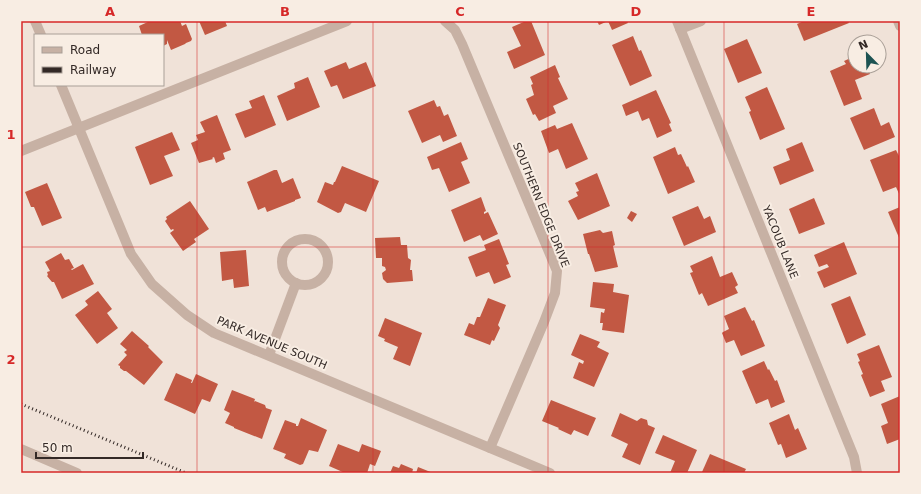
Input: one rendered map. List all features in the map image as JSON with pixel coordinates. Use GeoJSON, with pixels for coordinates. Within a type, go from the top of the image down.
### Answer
{"type":"FeatureCollection","features":[{"type":"Feature","properties":{"kind":"street"},"geometry":{"type":"LineString","coordinates":[[35,21],[40,34]]}},
{"type":"Feature","properties":{"kind":"street"},"geometry":{"type":"LineString","coordinates":[[21,151],[347,21]]}},
{"type":"Feature","properties":{"kind":"street","name":"SOUTHERN EDGE DRIVE"},"geometry":{"type":"LineString","coordinates":[[445,21],[455,30],[462,44],[557,271],[555,293],[490,448]]}},
{"type":"Feature","properties":{"kind":"street"},"geometry":{"type":"LineString","coordinates":[[678,25],[701,21]]}},
{"type":"Feature","properties":{"kind":"street"},"geometry":{"type":"LineString","coordinates":[[898,21],[900,26]]}},
{"type":"Feature","properties":{"kind":"street","name":"YACOUB LANE"},"geometry":{"type":"LineString","coordinates":[[678,25],[854,457],[857,473]]}},
{"type":"Feature","properties":{"kind":"street","name":"PARK AVENUE SOUTH"},"geometry":{"type":"LineString","coordinates":[[61,86],[131,254],[152,284],[187,315],[214,333],[550,473]]}},
{"type":"Feature","properties":{"kind":"street"},"geometry":{"type":"LineString","coordinates":[[310,239],[323,247],[328,261],[327,269],[318,280],[311,284],[296,283],[285,273],[282,258],[289,245],[295,241],[310,239]]}},
{"type":"Feature","properties":{"kind":"street"},"geometry":{"type":"LineString","coordinates":[[269,355],[296,283]]}},
{"type":"Feature","properties":{"kind":"street"},"geometry":{"type":"LineString","coordinates":[[21,449],[77,473]]}},
{"type":"Feature","properties":{"kind":"building"},"geometry":{"type":"Polygon","coordinates":[[[150,21],[180,21],[182,26],[186,24],[192,39],[191,41],[171,50],[167,40],[167,44],[164,46],[164,34],[142,34],[139,26],[150,21]]]}},
{"type":"Feature","properties":{"kind":"building"},"geometry":{"type":"Polygon","coordinates":[[[199,21],[225,21],[227,26],[205,35],[199,21]]]}},
{"type":"Feature","properties":{"kind":"building"},"geometry":{"type":"Polygon","coordinates":[[[526,21],[531,21],[545,55],[514,69],[507,52],[521,46],[512,27],[526,21]]]}},
{"type":"Feature","properties":{"kind":"building"},"geometry":{"type":"Polygon","coordinates":[[[597,21],[608,21],[599,25],[597,21]]]}},
{"type":"Feature","properties":{"kind":"building"},"geometry":{"type":"Polygon","coordinates":[[[608,21],[627,21],[628,23],[612,30],[608,21]]]}},
{"type":"Feature","properties":{"kind":"building"},"geometry":{"type":"Polygon","coordinates":[[[804,21],[848,21],[849,23],[804,41],[797,24],[804,21]]]}},
{"type":"Feature","properties":{"kind":"building"},"geometry":{"type":"Polygon","coordinates":[[[633,36],[639,51],[641,50],[652,76],[630,86],[612,45],[633,36]]]}},
{"type":"Feature","properties":{"kind":"building"},"geometry":{"type":"Polygon","coordinates":[[[747,39],[762,73],[738,83],[724,49],[747,39]]]}},
{"type":"Feature","properties":{"kind":"building"},"geometry":{"type":"Polygon","coordinates":[[[847,60],[847,74],[870,74],[855,80],[862,99],[844,106],[830,71],[846,64],[844,61],[847,60]]]}},
{"type":"Feature","properties":{"kind":"building"},"geometry":{"type":"Polygon","coordinates":[[[346,62],[349,69],[366,62],[376,86],[343,99],[337,85],[331,87],[324,71],[346,62]]]}},
{"type":"Feature","properties":{"kind":"building"},"geometry":{"type":"Polygon","coordinates":[[[555,65],[560,77],[558,78],[568,99],[553,106],[556,113],[539,121],[535,114],[533,115],[526,99],[534,95],[531,85],[533,84],[530,77],[555,65]]]}},
{"type":"Feature","properties":{"kind":"building"},"geometry":{"type":"Polygon","coordinates":[[[308,77],[320,107],[287,121],[277,96],[295,88],[294,83],[308,77]]]}},
{"type":"Feature","properties":{"kind":"building"},"geometry":{"type":"Polygon","coordinates":[[[767,87],[785,129],[760,140],[745,97],[767,87]]]}},
{"type":"Feature","properties":{"kind":"building"},"geometry":{"type":"Polygon","coordinates":[[[656,90],[671,123],[669,124],[672,131],[657,138],[649,118],[642,121],[638,111],[626,116],[622,105],[656,90]]]}},
{"type":"Feature","properties":{"kind":"building"},"geometry":{"type":"Polygon","coordinates":[[[264,95],[276,125],[245,138],[235,114],[252,108],[249,101],[264,95]]]}},
{"type":"Feature","properties":{"kind":"building"},"geometry":{"type":"Polygon","coordinates":[[[434,100],[437,107],[440,106],[444,116],[448,114],[457,136],[443,142],[440,135],[422,143],[408,111],[434,100]]]}},
{"type":"Feature","properties":{"kind":"building"},"geometry":{"type":"Polygon","coordinates":[[[874,108],[881,126],[889,122],[895,137],[864,150],[850,118],[874,108]]]}},
{"type":"Feature","properties":{"kind":"building"},"geometry":{"type":"Polygon","coordinates":[[[217,115],[231,150],[223,153],[225,159],[216,163],[214,157],[212,158],[213,159],[199,163],[191,143],[198,140],[196,135],[205,132],[200,122],[217,115]]]}},
{"type":"Feature","properties":{"kind":"building"},"geometry":{"type":"Polygon","coordinates":[[[572,123],[588,159],[566,169],[558,149],[549,153],[541,131],[555,125],[557,129],[572,123]]]}},
{"type":"Feature","properties":{"kind":"building"},"geometry":{"type":"Polygon","coordinates":[[[172,132],[180,150],[164,156],[173,176],[150,185],[135,147],[172,132]]]}},
{"type":"Feature","properties":{"kind":"building"},"geometry":{"type":"Polygon","coordinates":[[[461,142],[468,159],[461,162],[470,183],[449,192],[439,168],[432,170],[427,157],[461,142]]]}},
{"type":"Feature","properties":{"kind":"building"},"geometry":{"type":"Polygon","coordinates":[[[802,142],[814,171],[780,185],[773,167],[790,160],[786,149],[802,142]]]}},
{"type":"Feature","properties":{"kind":"building"},"geometry":{"type":"Polygon","coordinates":[[[675,147],[678,155],[681,154],[687,167],[688,166],[695,182],[668,194],[653,157],[675,147]]]}},
{"type":"Feature","properties":{"kind":"building"},"geometry":{"type":"Polygon","coordinates":[[[896,150],[900,158],[900,196],[896,187],[883,192],[870,160],[896,150]]]}},
{"type":"Feature","properties":{"kind":"building"},"geometry":{"type":"Polygon","coordinates":[[[342,166],[379,181],[366,212],[345,203],[341,212],[338,213],[317,202],[325,182],[333,185],[342,166]]]}},
{"type":"Feature","properties":{"kind":"building"},"geometry":{"type":"Polygon","coordinates":[[[277,170],[282,183],[293,178],[301,198],[267,212],[265,207],[258,210],[247,182],[277,170]]]}},
{"type":"Feature","properties":{"kind":"building"},"geometry":{"type":"Polygon","coordinates":[[[597,173],[610,206],[578,220],[568,201],[578,196],[576,192],[579,191],[575,183],[597,173]]]}},
{"type":"Feature","properties":{"kind":"building"},"geometry":{"type":"Polygon","coordinates":[[[47,183],[62,218],[42,226],[34,207],[31,207],[25,192],[47,183]]]}},
{"type":"Feature","properties":{"kind":"building"},"geometry":{"type":"Polygon","coordinates":[[[481,197],[486,211],[484,214],[488,212],[498,234],[483,241],[480,235],[464,242],[451,210],[481,197]]]}},
{"type":"Feature","properties":{"kind":"building"},"geometry":{"type":"Polygon","coordinates":[[[814,198],[825,224],[799,234],[789,209],[814,198]]]}},
{"type":"Feature","properties":{"kind":"building"},"geometry":{"type":"Polygon","coordinates":[[[190,201],[209,229],[194,239],[196,242],[183,251],[170,233],[174,230],[171,230],[165,221],[167,219],[166,217],[190,201]]]}},
{"type":"Feature","properties":{"kind":"building"},"geometry":{"type":"Polygon","coordinates":[[[698,206],[704,219],[710,216],[716,232],[684,246],[672,217],[698,206]]]}},
{"type":"Feature","properties":{"kind":"building"},"geometry":{"type":"Polygon","coordinates":[[[900,207],[900,240],[888,212],[900,207]]]}},
{"type":"Feature","properties":{"kind":"building"},"geometry":{"type":"Polygon","coordinates":[[[631,211],[637,214],[632,222],[627,218],[631,211]]]}},
{"type":"Feature","properties":{"kind":"building"},"geometry":{"type":"Polygon","coordinates":[[[600,230],[603,233],[612,231],[615,245],[613,246],[618,267],[595,272],[588,254],[583,234],[600,230]]]}},
{"type":"Feature","properties":{"kind":"building"},"geometry":{"type":"Polygon","coordinates":[[[400,237],[401,245],[407,245],[408,258],[411,260],[410,270],[412,270],[413,281],[387,283],[383,279],[382,273],[386,270],[385,267],[382,266],[382,258],[376,258],[375,238],[400,237]]]}},
{"type":"Feature","properties":{"kind":"building"},"geometry":{"type":"Polygon","coordinates":[[[499,239],[509,264],[506,265],[511,277],[494,284],[489,272],[476,277],[468,257],[486,250],[484,245],[499,239]]]}},
{"type":"Feature","properties":{"kind":"building"},"geometry":{"type":"Polygon","coordinates":[[[844,242],[857,274],[824,288],[817,272],[829,267],[827,264],[819,267],[814,255],[844,242]]]}},
{"type":"Feature","properties":{"kind":"building"},"geometry":{"type":"Polygon","coordinates":[[[246,250],[249,286],[234,288],[233,279],[222,281],[220,252],[246,250]]]}},
{"type":"Feature","properties":{"kind":"building"},"geometry":{"type":"Polygon","coordinates":[[[61,253],[65,260],[69,259],[74,268],[71,269],[72,270],[83,264],[94,284],[62,299],[54,282],[52,282],[47,276],[47,272],[50,271],[45,262],[61,253]]]}},
{"type":"Feature","properties":{"kind":"building"},"geometry":{"type":"Polygon","coordinates":[[[712,256],[720,277],[732,272],[738,285],[735,287],[738,293],[708,306],[702,293],[699,295],[690,273],[693,272],[690,266],[712,256]]]}},
{"type":"Feature","properties":{"kind":"building"},"geometry":{"type":"Polygon","coordinates":[[[593,282],[614,284],[613,292],[629,295],[624,333],[602,330],[603,323],[600,323],[601,312],[604,313],[605,309],[590,307],[593,282]]]}},
{"type":"Feature","properties":{"kind":"building"},"geometry":{"type":"Polygon","coordinates":[[[98,291],[112,309],[107,313],[118,328],[97,344],[75,315],[88,305],[85,301],[98,291]]]}},
{"type":"Feature","properties":{"kind":"building"},"geometry":{"type":"Polygon","coordinates":[[[850,296],[866,335],[847,344],[831,304],[850,296]]]}},
{"type":"Feature","properties":{"kind":"building"},"geometry":{"type":"Polygon","coordinates":[[[488,298],[506,305],[498,325],[500,328],[494,341],[492,340],[490,345],[464,335],[469,323],[474,325],[477,317],[480,317],[488,298]]]}},
{"type":"Feature","properties":{"kind":"building"},"geometry":{"type":"Polygon","coordinates":[[[745,307],[752,321],[754,320],[765,346],[741,356],[734,340],[726,343],[722,333],[729,329],[724,316],[745,307]]]}},
{"type":"Feature","properties":{"kind":"building"},"geometry":{"type":"Polygon","coordinates":[[[385,318],[422,333],[410,366],[393,359],[398,347],[384,341],[385,339],[378,336],[385,318]]]}},
{"type":"Feature","properties":{"kind":"building"},"geometry":{"type":"Polygon","coordinates":[[[132,331],[149,346],[148,347],[163,362],[144,385],[118,365],[127,355],[124,352],[127,350],[120,344],[132,331]]]}},
{"type":"Feature","properties":{"kind":"building"},"geometry":{"type":"Polygon","coordinates":[[[580,334],[600,342],[597,347],[609,353],[594,387],[573,378],[579,362],[583,364],[584,361],[571,355],[580,334]]]}},
{"type":"Feature","properties":{"kind":"building"},"geometry":{"type":"Polygon","coordinates":[[[879,345],[892,377],[881,381],[885,391],[870,397],[861,375],[863,374],[858,362],[860,361],[857,354],[879,345]]]}},
{"type":"Feature","properties":{"kind":"building"},"geometry":{"type":"Polygon","coordinates":[[[764,361],[775,381],[777,380],[785,402],[771,408],[768,399],[756,404],[742,371],[764,361]]]}},
{"type":"Feature","properties":{"kind":"building"},"geometry":{"type":"Polygon","coordinates":[[[176,373],[192,380],[191,383],[196,374],[218,384],[210,402],[202,399],[195,414],[164,400],[176,373]]]}},
{"type":"Feature","properties":{"kind":"building"},"geometry":{"type":"Polygon","coordinates":[[[232,390],[255,399],[254,402],[255,401],[265,405],[266,408],[272,410],[262,439],[225,423],[230,413],[224,410],[232,390]]]}},
{"type":"Feature","properties":{"kind":"building"},"geometry":{"type":"Polygon","coordinates":[[[900,396],[900,439],[887,444],[881,426],[888,423],[881,404],[900,396]]]}},
{"type":"Feature","properties":{"kind":"building"},"geometry":{"type":"Polygon","coordinates":[[[551,400],[596,418],[588,436],[574,430],[571,435],[542,421],[551,400]]]}},
{"type":"Feature","properties":{"kind":"building"},"geometry":{"type":"Polygon","coordinates":[[[620,413],[637,421],[641,418],[647,420],[648,425],[655,428],[640,465],[622,457],[628,444],[611,436],[620,413]]]}},
{"type":"Feature","properties":{"kind":"building"},"geometry":{"type":"Polygon","coordinates":[[[789,414],[795,430],[798,428],[807,449],[786,458],[781,444],[778,445],[769,423],[789,414]]]}},
{"type":"Feature","properties":{"kind":"building"},"geometry":{"type":"Polygon","coordinates":[[[301,418],[327,430],[318,452],[309,450],[303,464],[300,465],[284,458],[286,454],[273,449],[285,420],[298,426],[301,418]]]}},
{"type":"Feature","properties":{"kind":"building"},"geometry":{"type":"Polygon","coordinates":[[[663,435],[697,450],[687,473],[670,473],[675,461],[655,453],[663,435]]]}},
{"type":"Feature","properties":{"kind":"building"},"geometry":{"type":"Polygon","coordinates":[[[338,444],[359,452],[362,444],[381,451],[375,466],[370,464],[367,473],[345,473],[329,466],[338,444]]]}},
{"type":"Feature","properties":{"kind":"building"},"geometry":{"type":"Polygon","coordinates":[[[710,454],[746,469],[744,473],[702,472],[710,454]]]}},
{"type":"Feature","properties":{"kind":"building"},"geometry":{"type":"Polygon","coordinates":[[[401,464],[413,469],[412,473],[390,473],[393,466],[399,468],[401,464]]]}},
{"type":"Feature","properties":{"kind":"building"},"geometry":{"type":"Polygon","coordinates":[[[418,467],[433,473],[416,473],[418,467]]]}},
{"type":"Feature","properties":{"kind":"railway"},"geometry":{"type":"LineString","coordinates":[[21,404],[186,473]]}}]}
